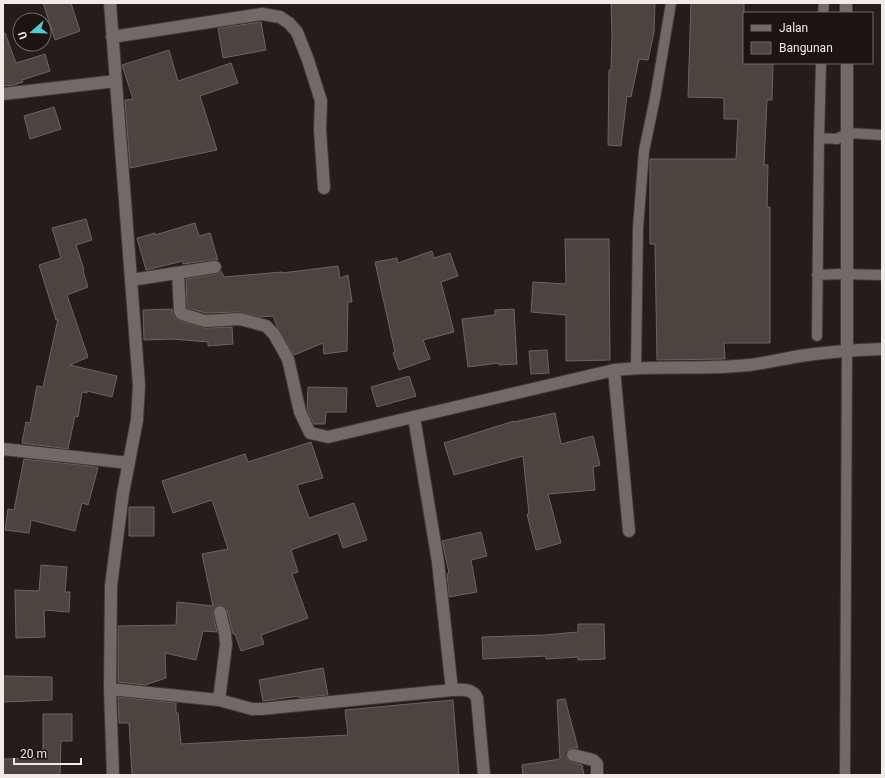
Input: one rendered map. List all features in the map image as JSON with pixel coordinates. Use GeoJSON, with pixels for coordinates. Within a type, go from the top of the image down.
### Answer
{"type":"FeatureCollection","features":[{"type":"Feature","properties":{"kind":"street"},"geometry":{"type":"LineString","coordinates":[[110,3],[139,385],[137,420],[123,493],[111,586],[110,689],[113,775]]}},
{"type":"Feature","properties":{"kind":"street"},"geometry":{"type":"LineString","coordinates":[[112,37],[262,14],[280,17],[289,23],[296,32],[308,60],[321,101],[320,130],[324,188]]}},
{"type":"Feature","properties":{"kind":"street"},"geometry":{"type":"LineString","coordinates":[[847,64],[848,351]]}},
{"type":"Feature","properties":{"kind":"street"},"geometry":{"type":"LineString","coordinates":[[3,94],[116,82]]}},
{"type":"Feature","properties":{"kind":"street"},"geometry":{"type":"LineString","coordinates":[[131,280],[215,267]]}},
{"type":"Feature","properties":{"kind":"street"},"geometry":{"type":"LineString","coordinates":[[178,273],[180,312],[182,314],[205,321],[240,319],[266,326],[274,334],[288,358],[300,412],[310,433],[328,437],[614,370],[748,365],[800,356],[882,349]]}},
{"type":"Feature","properties":{"kind":"street"},"geometry":{"type":"LineString","coordinates":[[614,370],[629,531]]}},
{"type":"Feature","properties":{"kind":"street"},"geometry":{"type":"LineString","coordinates":[[414,417],[438,562],[452,690]]}},
{"type":"Feature","properties":{"kind":"street"},"geometry":{"type":"LineString","coordinates":[[3,449],[129,463]]}},
{"type":"Feature","properties":{"kind":"street"},"geometry":{"type":"LineString","coordinates":[[219,700],[226,645],[220,612]]}},
{"type":"Feature","properties":{"kind":"street"},"geometry":{"type":"LineString","coordinates":[[110,689],[219,700],[252,709],[452,690],[470,691],[476,694],[477,698],[484,775]]}},
{"type":"Feature","properties":{"kind":"street"},"geometry":{"type":"LineString","coordinates":[[573,755],[593,760],[597,764],[597,775]]}},
{"type":"Feature","properties":{"kind":"lane"},"geometry":{"type":"LineString","coordinates":[[636,368],[638,228],[644,151],[655,98],[671,3]]}},
{"type":"Feature","properties":{"kind":"lane"},"geometry":{"type":"LineString","coordinates":[[817,336],[819,138],[822,64]]}},
{"type":"Feature","properties":{"kind":"lane"},"geometry":{"type":"LineString","coordinates":[[819,138],[837,139],[848,133],[882,135]]}},
{"type":"Feature","properties":{"kind":"lane"},"geometry":{"type":"LineString","coordinates":[[817,275],[882,275]]}},
{"type":"Feature","properties":{"kind":"lane"},"geometry":{"type":"LineString","coordinates":[[845,775],[848,351]]}},
{"type":"Feature","properties":{"kind":"building"},"geometry":{"type":"Polygon","coordinates":[[[43,3],[71,3],[80,31],[55,40],[52,31],[52,12],[46,12],[43,3]]]}},
{"type":"Feature","properties":{"kind":"building"},"geometry":{"type":"Polygon","coordinates":[[[611,3],[655,3],[654,32],[648,60],[639,59],[631,97],[627,96],[621,146],[608,145],[609,70],[611,70],[612,36],[611,3]]]}},
{"type":"Feature","properties":{"kind":"building"},"geometry":{"type":"Polygon","coordinates":[[[691,3],[744,3],[743,64],[773,64],[772,100],[767,100],[764,165],[768,165],[767,207],[770,207],[770,343],[724,343],[725,359],[657,360],[655,244],[650,244],[650,159],[736,159],[738,119],[724,119],[724,98],[688,97],[691,3]]]}},
{"type":"Feature","properties":{"kind":"building"},"geometry":{"type":"Polygon","coordinates":[[[261,22],[266,50],[223,58],[218,28],[261,22]]]}},
{"type":"Feature","properties":{"kind":"building"},"geometry":{"type":"Polygon","coordinates":[[[5,33],[16,63],[45,54],[50,71],[22,80],[23,82],[14,85],[3,86],[3,34],[5,33]]]}},
{"type":"Feature","properties":{"kind":"building"},"geometry":{"type":"Polygon","coordinates":[[[169,50],[178,81],[231,63],[238,83],[200,96],[217,150],[130,168],[125,100],[133,99],[122,65],[169,50]]]}},
{"type":"Feature","properties":{"kind":"building"},"geometry":{"type":"Polygon","coordinates":[[[54,107],[61,129],[30,139],[24,116],[54,107]]]}},
{"type":"Feature","properties":{"kind":"building"},"geometry":{"type":"Polygon","coordinates":[[[86,219],[92,240],[76,245],[88,287],[67,295],[88,357],[70,365],[117,376],[112,397],[87,391],[87,393],[82,392],[78,417],[75,416],[68,449],[22,443],[26,422],[30,423],[37,386],[43,387],[58,319],[56,320],[39,265],[61,258],[52,228],[86,219]]]}},
{"type":"Feature","properties":{"kind":"building"},"geometry":{"type":"Polygon","coordinates":[[[195,223],[199,236],[210,233],[218,260],[183,264],[183,261],[146,270],[137,238],[155,233],[155,235],[195,223]]]}},
{"type":"Feature","properties":{"kind":"building"},"geometry":{"type":"Polygon","coordinates":[[[565,239],[609,239],[610,360],[566,361],[566,315],[531,312],[533,282],[566,284],[565,239]]]}},
{"type":"Feature","properties":{"kind":"building"},"geometry":{"type":"Polygon","coordinates":[[[432,251],[434,258],[450,253],[458,276],[441,282],[454,332],[423,340],[430,359],[399,370],[393,353],[395,352],[375,262],[397,258],[398,263],[432,251]]]}},
{"type":"Feature","properties":{"kind":"building"},"geometry":{"type":"Polygon","coordinates":[[[338,266],[340,278],[348,275],[352,302],[348,302],[347,351],[324,354],[323,343],[294,355],[277,326],[273,316],[261,317],[240,312],[206,313],[187,308],[186,279],[216,274],[221,271],[224,277],[282,273],[338,266]]]}},
{"type":"Feature","properties":{"kind":"building"},"geometry":{"type":"Polygon","coordinates":[[[172,309],[174,317],[180,321],[205,328],[232,327],[233,344],[208,346],[208,342],[172,339],[144,340],[143,310],[172,309]]]}},
{"type":"Feature","properties":{"kind":"building"},"geometry":{"type":"Polygon","coordinates":[[[514,309],[517,364],[499,365],[499,363],[468,367],[462,319],[495,315],[495,310],[514,309]]]}},
{"type":"Feature","properties":{"kind":"building"},"geometry":{"type":"Polygon","coordinates":[[[547,350],[549,373],[531,374],[529,351],[547,350]]]}},
{"type":"Feature","properties":{"kind":"building"},"geometry":{"type":"Polygon","coordinates":[[[409,376],[416,396],[377,407],[371,387],[409,376]]]}},
{"type":"Feature","properties":{"kind":"building"},"geometry":{"type":"Polygon","coordinates":[[[308,387],[347,388],[346,412],[326,412],[325,424],[314,424],[307,410],[308,387]]]}},
{"type":"Feature","properties":{"kind":"building"},"geometry":{"type":"Polygon","coordinates":[[[555,413],[561,444],[593,436],[600,465],[593,467],[595,490],[548,494],[561,543],[536,550],[527,514],[529,514],[523,456],[454,475],[444,443],[514,421],[555,413]]]}},
{"type":"Feature","properties":{"kind":"building"},"geometry":{"type":"Polygon","coordinates":[[[311,442],[323,478],[297,485],[309,518],[354,503],[367,540],[343,548],[338,533],[291,550],[298,572],[292,574],[308,618],[261,635],[264,644],[241,651],[235,634],[233,634],[227,610],[222,605],[218,605],[215,607],[213,613],[217,632],[203,631],[196,660],[165,653],[166,678],[145,685],[118,682],[118,626],[176,625],[177,602],[213,606],[202,554],[228,549],[212,500],[173,513],[162,481],[245,454],[248,462],[311,442]]]}},
{"type":"Feature","properties":{"kind":"building"},"geometry":{"type":"Polygon","coordinates":[[[24,459],[98,468],[88,505],[82,503],[75,531],[31,520],[29,533],[5,530],[8,509],[14,510],[24,459]]]}},
{"type":"Feature","properties":{"kind":"building"},"geometry":{"type":"Polygon","coordinates":[[[129,507],[154,507],[154,536],[129,536],[129,507]]]}},
{"type":"Feature","properties":{"kind":"building"},"geometry":{"type":"Polygon","coordinates":[[[481,532],[487,556],[471,560],[477,592],[449,597],[447,574],[449,573],[442,541],[481,532]]]}},
{"type":"Feature","properties":{"kind":"building"},"geometry":{"type":"Polygon","coordinates":[[[41,565],[67,567],[65,592],[70,592],[69,612],[44,610],[45,637],[16,638],[15,590],[39,591],[41,565]]]}},
{"type":"Feature","properties":{"kind":"building"},"geometry":{"type":"Polygon","coordinates":[[[578,624],[604,624],[605,659],[578,660],[578,657],[546,659],[546,656],[483,659],[482,637],[545,635],[578,632],[578,624]]]}},
{"type":"Feature","properties":{"kind":"building"},"geometry":{"type":"Polygon","coordinates":[[[323,668],[328,695],[299,698],[299,696],[263,701],[259,680],[323,668]]]}},
{"type":"Feature","properties":{"kind":"building"},"geometry":{"type":"Polygon","coordinates":[[[3,676],[52,677],[52,700],[3,702],[3,676]]]}},
{"type":"Feature","properties":{"kind":"building"},"geometry":{"type":"Polygon","coordinates":[[[118,697],[176,703],[176,713],[178,713],[181,744],[348,735],[345,710],[453,700],[459,775],[132,775],[129,723],[119,723],[118,697]]]}},
{"type":"Feature","properties":{"kind":"building"},"geometry":{"type":"Polygon","coordinates":[[[565,699],[578,748],[571,748],[568,750],[566,757],[571,762],[582,765],[584,775],[523,775],[522,765],[560,759],[557,700],[565,699]]]}},
{"type":"Feature","properties":{"kind":"building"},"geometry":{"type":"Polygon","coordinates":[[[43,714],[72,714],[72,741],[61,741],[60,775],[3,775],[3,759],[43,758],[43,714]]]}}]}
